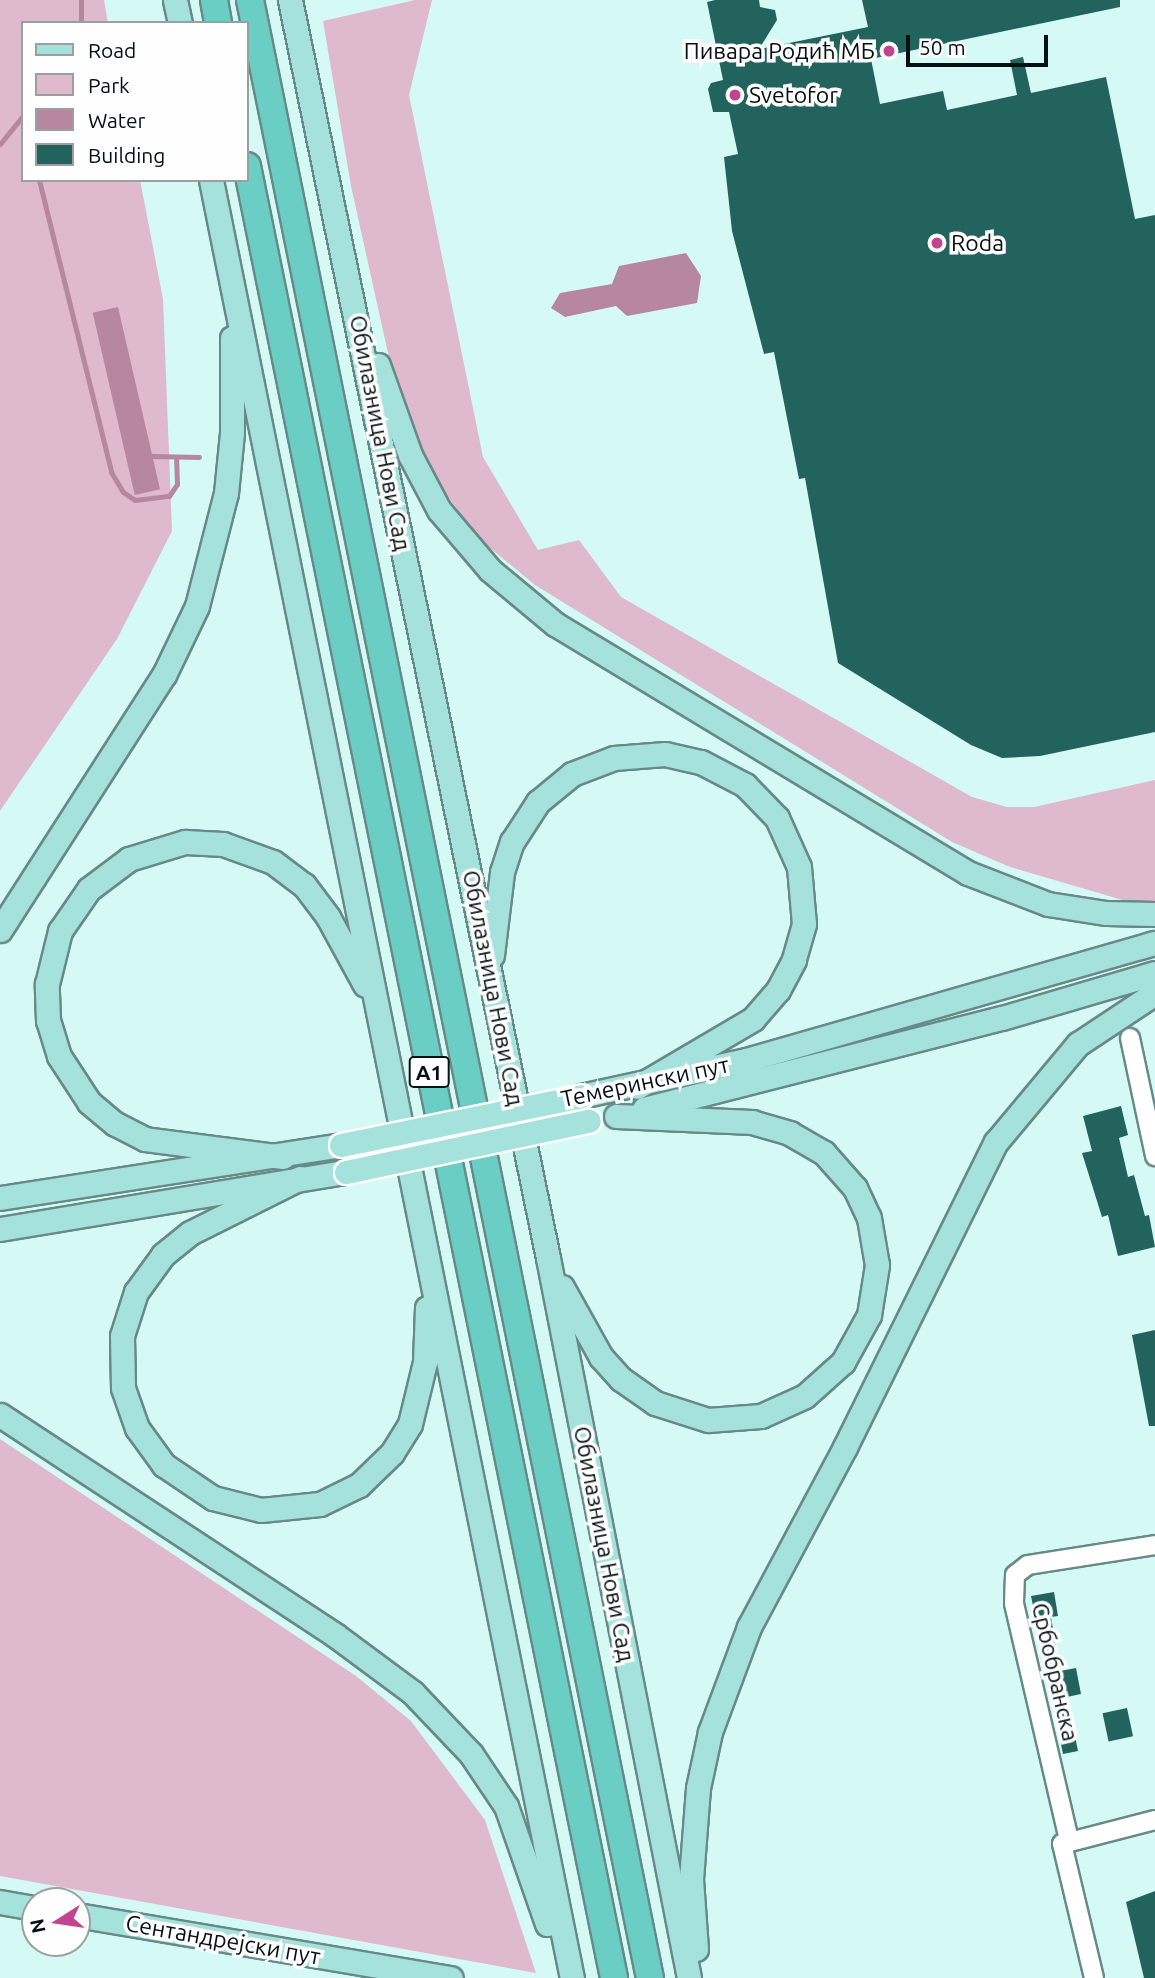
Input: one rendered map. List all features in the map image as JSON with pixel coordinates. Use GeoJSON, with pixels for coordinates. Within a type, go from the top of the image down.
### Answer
{"type":"FeatureCollection","features":[{"type":"Feature","properties":{"kind":"highway"},"geometry":{"type":"LineString","coordinates":[[214,0],[218,21]]}},
{"type":"Feature","properties":{"kind":"highway","name":"A1"},"geometry":{"type":"LineString","coordinates":[[250,0],[650,1978]]}},
{"type":"Feature","properties":{"kind":"highway","name":"A1"},"geometry":{"type":"LineString","coordinates":[[248,171],[614,1978]]}},
{"type":"Feature","properties":{"kind":"main road"},"geometry":{"type":"LineString","coordinates":[[175,0],[180,21]]}},
{"type":"Feature","properties":{"kind":"main road","name":"Обилазница Нови Сад"},"geometry":{"type":"LineString","coordinates":[[290,0],[356,311],[548,1258],[689,1978]]}},
{"type":"Feature","properties":{"kind":"main road"},"geometry":{"type":"LineString","coordinates":[[211,182],[572,1974]]}},
{"type":"Feature","properties":{"kind":"main road"},"geometry":{"type":"LineString","coordinates":[[0,930],[164,675],[197,606],[227,481],[232,433],[232,289]]}},
{"type":"Feature","properties":{"kind":"main road"},"geometry":{"type":"LineString","coordinates":[[356,311],[410,455],[439,510],[490,570],[555,624],[968,873],[1048,904],[1106,913],[1155,914]]}},
{"type":"Feature","properties":{"kind":"main road"},"geometry":{"type":"LineString","coordinates":[[490,978],[500,881],[512,842],[538,802],[561,782],[596,763],[648,753],[701,762],[745,785],[776,818],[799,867],[804,924],[794,960],[778,990],[753,1019],[638,1087]]}},
{"type":"Feature","properties":{"kind":"main road"},"geometry":{"type":"LineString","coordinates":[[283,1157],[145,1139],[115,1124],[77,1088],[52,1038],[46,1001],[54,948],[69,914],[100,879],[148,851],[185,842],[239,848],[281,868],[318,901],[378,1009]]}},
{"type":"Feature","properties":{"kind":"main road","name":"Темерински пут"},"geometry":{"type":"LineString","coordinates":[[0,1198],[283,1157],[581,1096],[638,1087],[1155,943]]}},
{"type":"Feature","properties":{"kind":"main road","name":"Темерински пут"},"geometry":{"type":"LineString","coordinates":[[0,1229],[346,1172],[589,1122],[1002,1018],[1155,973]]}},
{"type":"Feature","properties":{"kind":"main road"},"geometry":{"type":"LineString","coordinates":[[695,1978],[691,1879],[698,1787],[710,1732],[749,1627],[845,1447],[996,1142],[1078,1044],[1155,993]]}},
{"type":"Feature","properties":{"kind":"main road"},"geometry":{"type":"LineString","coordinates":[[548,1258],[578,1321],[611,1369],[643,1396],[684,1414],[734,1420],[774,1412],[825,1381],[858,1341],[874,1294],[876,1250],[864,1204],[835,1163],[803,1139],[752,1122],[616,1116]]}},
{"type":"Feature","properties":{"kind":"main road"},"geometry":{"type":"LineString","coordinates":[[300,1178],[176,1243],[143,1280],[130,1307],[120,1348],[126,1402],[146,1442],[187,1484],[228,1504],[275,1511],[320,1504],[370,1476],[401,1440],[417,1406],[425,1362],[428,1267]]}},
{"type":"Feature","properties":{"kind":"main road"},"geometry":{"type":"LineString","coordinates":[[0,1415],[335,1635],[436,1715],[471,1754],[506,1806],[550,1934],[572,1974]]}},
{"type":"Feature","properties":{"kind":"main road"},"geometry":{"type":"LineString","coordinates":[[0,1902],[21,1906]]}},
{"type":"Feature","properties":{"kind":"main road","name":"Сентандрејски пут"},"geometry":{"type":"LineString","coordinates":[[91,1917],[451,1978]]}},
{"type":"Feature","properties":{"kind":"street"},"geometry":{"type":"LineString","coordinates":[[1130,1038],[1155,1156]]}},
{"type":"Feature","properties":{"kind":"street","name":"Србобранска"},"geometry":{"type":"LineString","coordinates":[[1094,1978],[1062,1844],[1069,1840],[1014,1604],[1015,1575],[1028,1565],[1155,1545]]}},
{"type":"Feature","properties":{"kind":"street"},"geometry":{"type":"LineString","coordinates":[[1069,1840],[1155,1820]]}},
{"type":"Feature","properties":{"kind":"green space"},"geometry":{"type":"Polygon","coordinates":[[[0,0],[104,0],[108,21],[21,21],[21,182],[140,182],[163,299],[172,531],[117,639],[0,811],[0,0]]]}},
{"type":"Feature","properties":{"kind":"green space"},"geometry":{"type":"Polygon","coordinates":[[[415,0],[432,0],[409,95],[483,457],[538,550],[579,540],[621,597],[972,797],[1007,807],[1034,807],[1155,780],[1155,901],[1129,902],[1010,867],[952,842],[535,585],[478,538],[429,471],[390,362],[351,186],[323,21],[415,0]]]}},
{"type":"Feature","properties":{"kind":"green space"},"geometry":{"type":"Polygon","coordinates":[[[0,1439],[356,1676],[411,1721],[485,1820],[536,1973],[91,1892],[91,1887],[61,1887],[0,1876],[0,1439]]]}},
{"type":"Feature","properties":{"kind":"water"},"geometry":{"type":"Polygon","coordinates":[[[686,253],[701,276],[697,303],[627,316],[616,306],[565,317],[551,308],[560,293],[612,284],[619,266],[686,253]]]}},
{"type":"Feature","properties":{"kind":"water"},"geometry":{"type":"Polygon","coordinates":[[[118,307],[160,489],[135,495],[93,313],[118,307]]]}},
{"type":"Feature","properties":{"kind":"building"},"geometry":{"type":"Polygon","coordinates":[[[759,0],[760,7],[775,10],[777,20],[759,49],[868,27],[862,0],[1120,0],[1120,7],[871,59],[880,104],[943,91],[947,110],[1017,95],[1010,60],[1023,57],[1031,93],[1106,77],[1135,219],[1155,215],[1155,732],[1040,756],[1002,758],[971,745],[838,663],[805,478],[799,479],[774,352],[764,354],[732,231],[724,157],[738,154],[729,112],[713,112],[708,89],[711,83],[723,80],[707,2],[759,0]]]}},
{"type":"Feature","properties":{"kind":"building"},"geometry":{"type":"Polygon","coordinates":[[[1121,1106],[1128,1135],[1119,1138],[1128,1177],[1134,1175],[1145,1216],[1149,1215],[1155,1247],[1118,1256],[1108,1215],[1102,1217],[1082,1153],[1092,1151],[1083,1116],[1121,1106]]]}},
{"type":"Feature","properties":{"kind":"building"},"geometry":{"type":"Polygon","coordinates":[[[1155,1330],[1155,1426],[1149,1426],[1132,1335],[1155,1330]]]}},
{"type":"Feature","properties":{"kind":"building"},"geometry":{"type":"Polygon","coordinates":[[[1054,1592],[1058,1616],[1051,1617],[1060,1671],[1076,1668],[1081,1694],[1067,1697],[1078,1751],[1063,1754],[1031,1596],[1054,1592]]]}},
{"type":"Feature","properties":{"kind":"building"},"geometry":{"type":"Polygon","coordinates":[[[1127,1708],[1133,1736],[1109,1742],[1103,1713],[1127,1708]]]}},
{"type":"Feature","properties":{"kind":"building"},"geometry":{"type":"Polygon","coordinates":[[[1155,1891],[1155,1978],[1144,1978],[1126,1902],[1155,1891]]]}},
{"type":"Feature","properties":{"kind":"waterway"},"geometry":{"type":"LineString","coordinates":[[81,0],[81,21]]}},
{"type":"Feature","properties":{"kind":"waterway"},"geometry":{"type":"LineString","coordinates":[[0,144],[21,118]]}},
{"type":"Feature","properties":{"kind":"waterway"},"geometry":{"type":"LineString","coordinates":[[39,182],[111,472],[123,492],[135,500],[169,496],[177,484],[176,457]]}},
{"type":"Feature","properties":{"kind":"waterway"},"geometry":{"type":"LineString","coordinates":[[152,456],[199,457]]}},
{"type":"Feature","properties":{"kind":"place","name":"Пивара Родић МБ"},"geometry":{"type":"Point","coordinates":[889,51]}},
{"type":"Feature","properties":{"kind":"place","name":"Svetofor"},"geometry":{"type":"Point","coordinates":[735,95]}},
{"type":"Feature","properties":{"kind":"place","name":"Roda"},"geometry":{"type":"Point","coordinates":[937,243]}}]}
